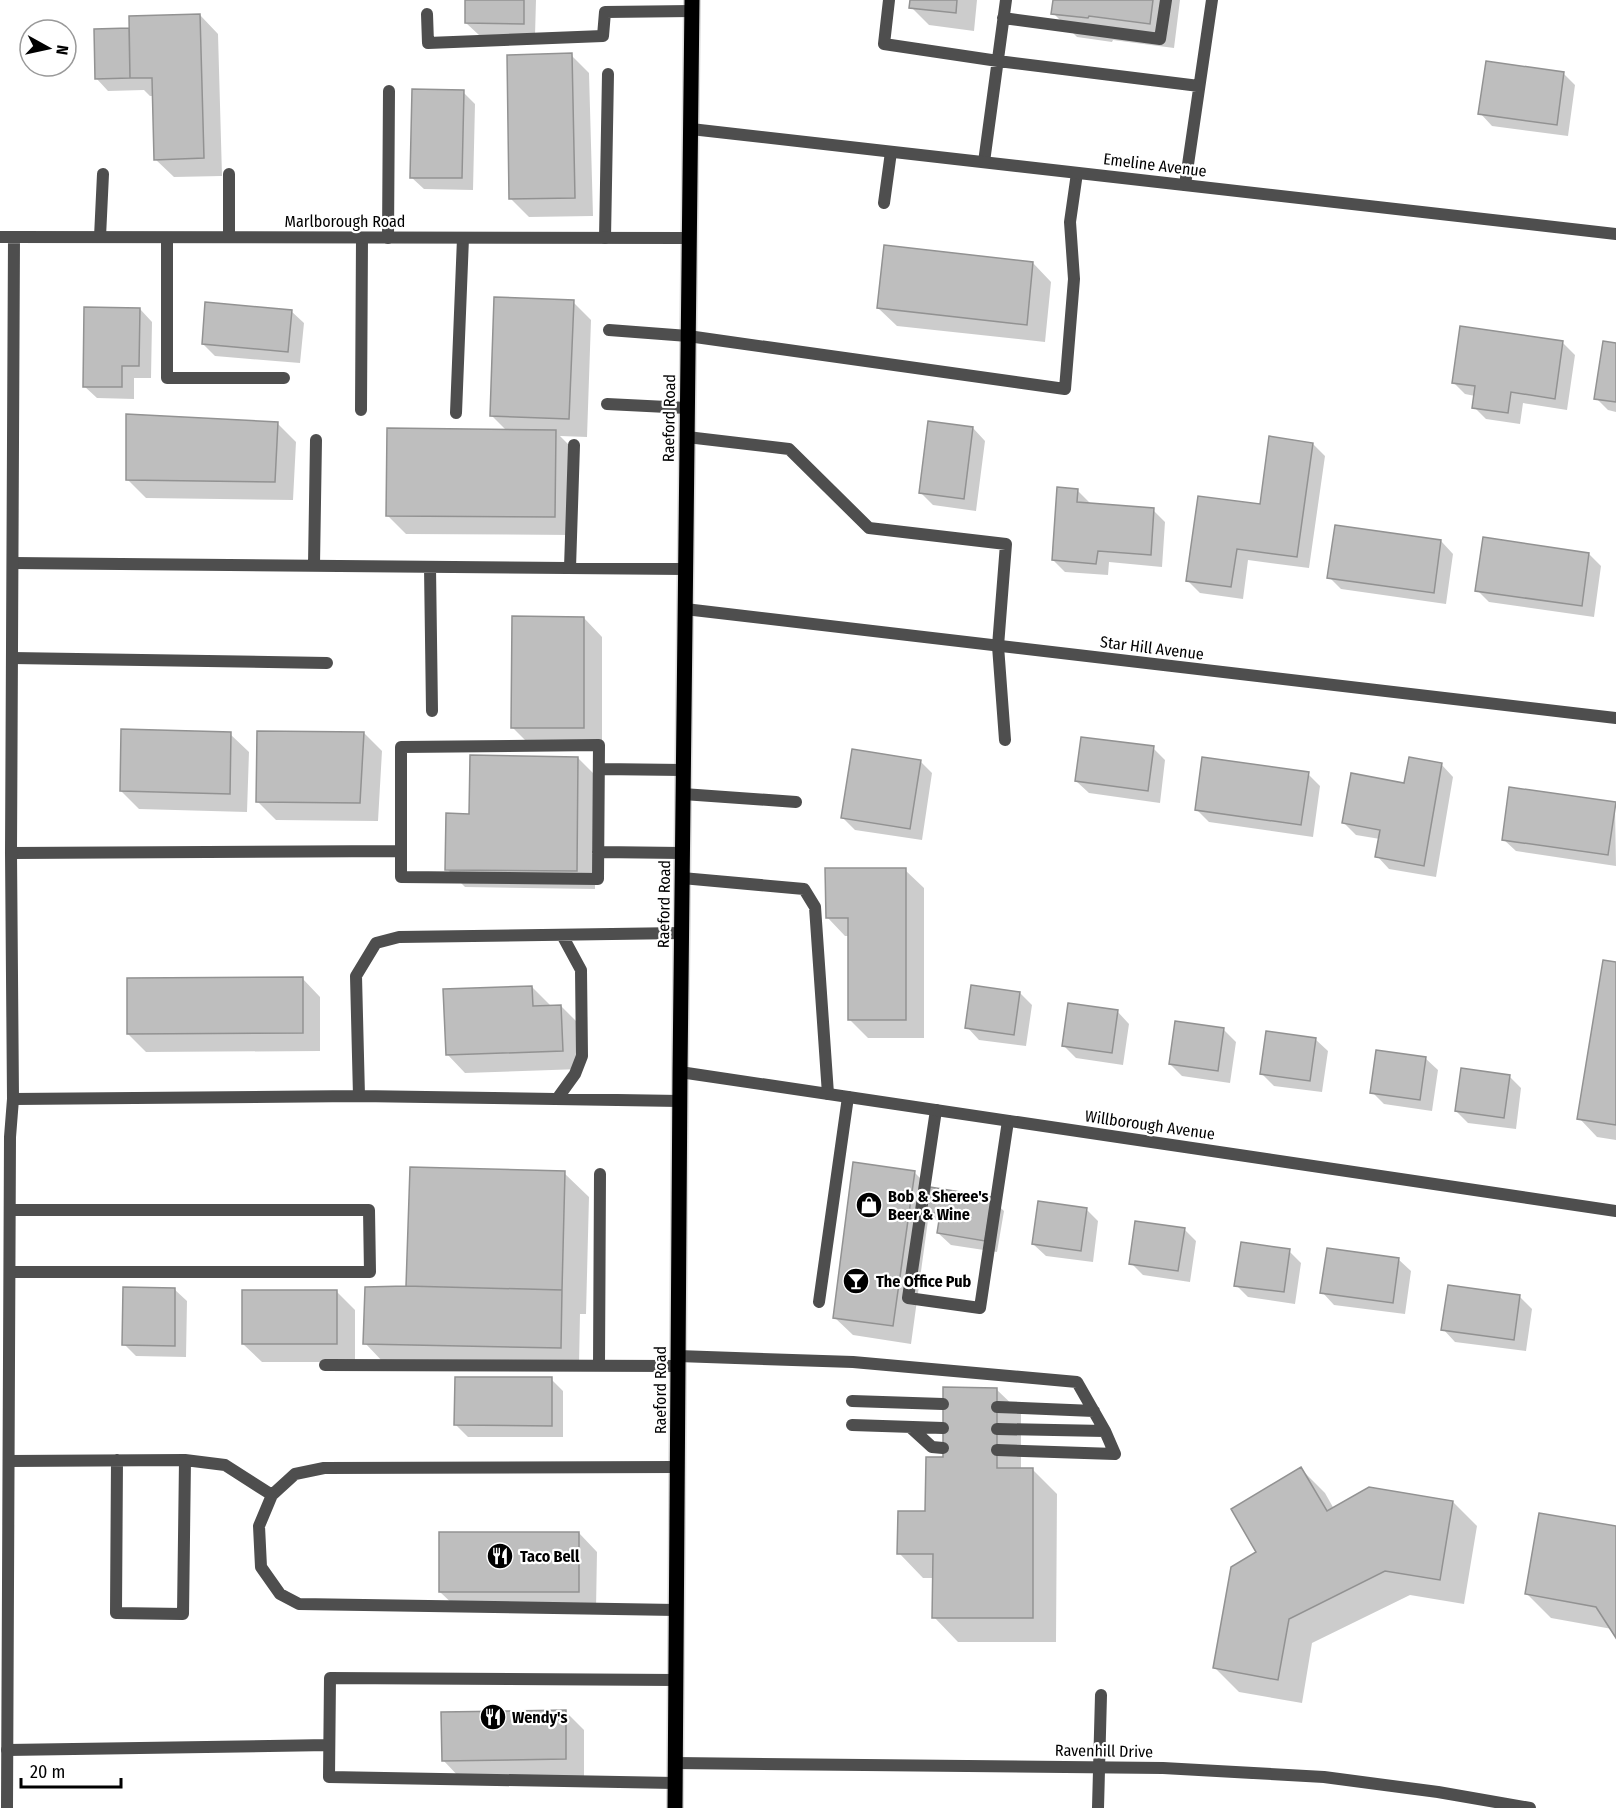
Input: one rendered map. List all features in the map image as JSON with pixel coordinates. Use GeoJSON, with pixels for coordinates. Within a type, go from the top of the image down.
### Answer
{"type":"FeatureCollection","features":[{"type":"Feature","properties":{"kind":"main road","name":"Raeford Road"},"geometry":{"type":"LineString","coordinates":[[675,1808],[681,933],[692,6]]}},
{"type":"Feature","properties":{"kind":"street"},"geometry":{"type":"LineString","coordinates":[[889,0],[884,44],[1199,86]]}},
{"type":"Feature","properties":{"kind":"street"},"geometry":{"type":"LineString","coordinates":[[984,162],[1006,0]]}},
{"type":"Feature","properties":{"kind":"street"},"geometry":{"type":"LineString","coordinates":[[1003,18],[1160,39],[1166,0]]}},
{"type":"Feature","properties":{"kind":"street"},"geometry":{"type":"LineString","coordinates":[[1185,185],[1212,0]]}},
{"type":"Feature","properties":{"kind":"street"},"geometry":{"type":"LineString","coordinates":[[427,14],[428,43],[603,36],[604,12],[692,6]]}},
{"type":"Feature","properties":{"kind":"street"},"geometry":{"type":"LineString","coordinates":[[605,238],[608,74]]}},
{"type":"Feature","properties":{"kind":"street"},"geometry":{"type":"LineString","coordinates":[[388,238],[389,91]]}},
{"type":"Feature","properties":{"kind":"street","name":"Emeline Avenue"},"geometry":{"type":"LineString","coordinates":[[691,129],[1616,234]]}},
{"type":"Feature","properties":{"kind":"street"},"geometry":{"type":"LineString","coordinates":[[884,202],[891,152]]}},
{"type":"Feature","properties":{"kind":"street"},"geometry":{"type":"LineString","coordinates":[[609,330],[688,336],[1065,389],[1074,279],[1070,222],[1077,173]]}},
{"type":"Feature","properties":{"kind":"street"},"geometry":{"type":"LineString","coordinates":[[100,237],[103,174]]}},
{"type":"Feature","properties":{"kind":"street"},"geometry":{"type":"LineString","coordinates":[[229,174],[229,237]]}},
{"type":"Feature","properties":{"kind":"street","name":"Marlborough Road"},"geometry":{"type":"LineString","coordinates":[[0,237],[689,238]]}},
{"type":"Feature","properties":{"kind":"street"},"geometry":{"type":"LineString","coordinates":[[7,1808],[9,1461],[4,1402],[10,1272],[10,1137],[13,1098],[11,853],[14,237]]}},
{"type":"Feature","properties":{"kind":"street"},"geometry":{"type":"LineString","coordinates":[[168,238],[167,378],[284,378]]}},
{"type":"Feature","properties":{"kind":"street"},"geometry":{"type":"LineString","coordinates":[[361,410],[362,238]]}},
{"type":"Feature","properties":{"kind":"street"},"geometry":{"type":"LineString","coordinates":[[456,413],[463,238]]}},
{"type":"Feature","properties":{"kind":"street"},"geometry":{"type":"LineString","coordinates":[[607,404],[687,408]]}},
{"type":"Feature","properties":{"kind":"street"},"geometry":{"type":"LineString","coordinates":[[687,437],[789,449],[869,528],[1006,544],[998,646],[1005,740]]}},
{"type":"Feature","properties":{"kind":"street"},"geometry":{"type":"LineString","coordinates":[[314,566],[316,440]]}},
{"type":"Feature","properties":{"kind":"street"},"geometry":{"type":"LineString","coordinates":[[570,568],[574,445]]}},
{"type":"Feature","properties":{"kind":"street"},"geometry":{"type":"LineString","coordinates":[[13,563],[685,569]]}},
{"type":"Feature","properties":{"kind":"street"},"geometry":{"type":"LineString","coordinates":[[430,567],[432,711]]}},
{"type":"Feature","properties":{"kind":"street","name":"Star Hill Avenue"},"geometry":{"type":"LineString","coordinates":[[685,609],[1616,718]]}},
{"type":"Feature","properties":{"kind":"street"},"geometry":{"type":"LineString","coordinates":[[12,658],[327,663]]}},
{"type":"Feature","properties":{"kind":"street"},"geometry":{"type":"LineString","coordinates":[[599,745],[599,769],[598,879],[401,877],[402,747],[599,745]]}},
{"type":"Feature","properties":{"kind":"street"},"geometry":{"type":"LineString","coordinates":[[599,769],[683,770]]}},
{"type":"Feature","properties":{"kind":"street"},"geometry":{"type":"LineString","coordinates":[[683,794],[796,802]]}},
{"type":"Feature","properties":{"kind":"street"},"geometry":{"type":"LineString","coordinates":[[11,853],[402,851]]}},
{"type":"Feature","properties":{"kind":"street"},"geometry":{"type":"LineString","coordinates":[[598,852],[682,853]]}},
{"type":"Feature","properties":{"kind":"street"},"geometry":{"type":"LineString","coordinates":[[682,878],[804,889],[815,907],[828,1094]]}},
{"type":"Feature","properties":{"kind":"street"},"geometry":{"type":"LineString","coordinates":[[359,1096],[356,976],[376,943],[399,937],[681,933]]}},
{"type":"Feature","properties":{"kind":"street"},"geometry":{"type":"LineString","coordinates":[[557,1099],[575,1074],[582,1056],[581,970],[562,935]]}},
{"type":"Feature","properties":{"kind":"street","name":"Willborough Avenue"},"geometry":{"type":"LineString","coordinates":[[680,1072],[1616,1211]]}},
{"type":"Feature","properties":{"kind":"street"},"geometry":{"type":"LineString","coordinates":[[13,1098],[359,1096],[680,1101]]}},
{"type":"Feature","properties":{"kind":"street"},"geometry":{"type":"LineString","coordinates":[[819,1302],[848,1097]]}},
{"type":"Feature","properties":{"kind":"street"},"geometry":{"type":"LineString","coordinates":[[936,1110],[908,1298],[980,1308],[1008,1121]]}},
{"type":"Feature","properties":{"kind":"street"},"geometry":{"type":"LineString","coordinates":[[599,1366],[600,1174]]}},
{"type":"Feature","properties":{"kind":"street"},"geometry":{"type":"LineString","coordinates":[[10,1210],[369,1210],[370,1272],[10,1272]]}},
{"type":"Feature","properties":{"kind":"street"},"geometry":{"type":"LineString","coordinates":[[325,1365],[599,1366],[678,1361],[853,1362],[1077,1382],[1116,1454],[997,1450]]}},
{"type":"Feature","properties":{"kind":"street"},"geometry":{"type":"LineString","coordinates":[[852,1401],[943,1404]]}},
{"type":"Feature","properties":{"kind":"street"},"geometry":{"type":"LineString","coordinates":[[997,1407],[1094,1411]]}},
{"type":"Feature","properties":{"kind":"street"},"geometry":{"type":"LineString","coordinates":[[852,1425],[943,1428]]}},
{"type":"Feature","properties":{"kind":"street"},"geometry":{"type":"LineString","coordinates":[[910,1427],[932,1447],[943,1448]]}},
{"type":"Feature","properties":{"kind":"street"},"geometry":{"type":"LineString","coordinates":[[997,1429],[1105,1431]]}},
{"type":"Feature","properties":{"kind":"street"},"geometry":{"type":"LineString","coordinates":[[117,1460],[116,1613],[183,1614],[185,1460]]}},
{"type":"Feature","properties":{"kind":"street"},"geometry":{"type":"LineString","coordinates":[[9,1461],[185,1460],[225,1466],[272,1495]]}},
{"type":"Feature","properties":{"kind":"street"},"geometry":{"type":"LineString","coordinates":[[676,1610],[299,1604],[280,1594],[261,1567],[259,1526],[272,1495],[295,1474],[324,1468],[677,1467]]}},
{"type":"Feature","properties":{"kind":"street"},"geometry":{"type":"LineString","coordinates":[[675,1783],[329,1777],[329,1745],[330,1678],[676,1680]]}},
{"type":"Feature","properties":{"kind":"street"},"geometry":{"type":"LineString","coordinates":[[1098,1808],[1101,1695]]}},
{"type":"Feature","properties":{"kind":"street"},"geometry":{"type":"LineString","coordinates":[[7,1750],[329,1745]]}},
{"type":"Feature","properties":{"kind":"street","name":"Ravenhill Drive"},"geometry":{"type":"LineString","coordinates":[[675,1763],[1163,1768],[1324,1778],[1438,1792],[1530,1808]]}},
{"type":"Feature","properties":{"kind":"building"},"geometry":{"type":"Polygon","coordinates":[[[465,0],[524,0],[524,24],[465,23],[465,0]]]}},
{"type":"Feature","properties":{"kind":"building"},"geometry":{"type":"Polygon","coordinates":[[[910,0],[957,0],[956,13],[909,8],[910,0]]]}},
{"type":"Feature","properties":{"kind":"building"},"geometry":{"type":"Polygon","coordinates":[[[1053,0],[1153,0],[1150,24],[1089,16],[1088,18],[1051,14],[1053,0]]]}},
{"type":"Feature","properties":{"kind":"building"},"geometry":{"type":"Polygon","coordinates":[[[200,14],[204,158],[154,160],[152,78],[130,78],[129,16],[200,14]]]}},
{"type":"Feature","properties":{"kind":"building"},"geometry":{"type":"Polygon","coordinates":[[[129,28],[130,78],[95,79],[94,29],[129,28]]]}},
{"type":"Feature","properties":{"kind":"building"},"geometry":{"type":"Polygon","coordinates":[[[572,53],[575,198],[509,199],[507,55],[572,53]]]}},
{"type":"Feature","properties":{"kind":"building"},"geometry":{"type":"Polygon","coordinates":[[[1486,61],[1564,72],[1557,125],[1478,114],[1486,61]]]}},
{"type":"Feature","properties":{"kind":"building"},"geometry":{"type":"Polygon","coordinates":[[[412,89],[464,90],[462,178],[410,178],[412,89]]]}},
{"type":"Feature","properties":{"kind":"building"},"geometry":{"type":"Polygon","coordinates":[[[884,245],[1033,262],[1027,325],[877,308],[884,245]]]}},
{"type":"Feature","properties":{"kind":"building"},"geometry":{"type":"Polygon","coordinates":[[[494,297],[574,300],[569,419],[490,416],[494,297]]]}},
{"type":"Feature","properties":{"kind":"building"},"geometry":{"type":"Polygon","coordinates":[[[205,302],[292,310],[288,352],[202,344],[205,302]]]}},
{"type":"Feature","properties":{"kind":"building"},"geometry":{"type":"Polygon","coordinates":[[[84,307],[140,308],[139,366],[122,366],[122,387],[83,387],[84,307]]]}},
{"type":"Feature","properties":{"kind":"building"},"geometry":{"type":"Polygon","coordinates":[[[1460,326],[1563,341],[1555,399],[1511,392],[1508,413],[1472,408],[1475,386],[1452,383],[1460,326]]]}},
{"type":"Feature","properties":{"kind":"building"},"geometry":{"type":"Polygon","coordinates":[[[1603,341],[1616,343],[1616,402],[1594,399],[1603,341]]]}},
{"type":"Feature","properties":{"kind":"building"},"geometry":{"type":"Polygon","coordinates":[[[126,414],[278,422],[275,482],[126,480],[126,414]]]}},
{"type":"Feature","properties":{"kind":"building"},"geometry":{"type":"Polygon","coordinates":[[[928,421],[973,427],[964,499],[919,493],[928,421]]]}},
{"type":"Feature","properties":{"kind":"building"},"geometry":{"type":"Polygon","coordinates":[[[387,428],[556,430],[555,517],[386,516],[387,428]]]}},
{"type":"Feature","properties":{"kind":"building"},"geometry":{"type":"Polygon","coordinates":[[[1269,436],[1313,443],[1297,557],[1237,549],[1231,587],[1186,581],[1198,496],[1260,504],[1269,436]]]}},
{"type":"Feature","properties":{"kind":"building"},"geometry":{"type":"Polygon","coordinates":[[[1057,487],[1078,489],[1077,502],[1154,508],[1151,555],[1098,551],[1096,564],[1052,560],[1057,487]]]}},
{"type":"Feature","properties":{"kind":"building"},"geometry":{"type":"Polygon","coordinates":[[[1335,525],[1441,540],[1434,593],[1327,578],[1335,525]]]}},
{"type":"Feature","properties":{"kind":"building"},"geometry":{"type":"Polygon","coordinates":[[[1483,537],[1589,553],[1582,606],[1475,591],[1483,537]]]}},
{"type":"Feature","properties":{"kind":"building"},"geometry":{"type":"Polygon","coordinates":[[[512,616],[584,617],[584,728],[511,728],[512,616]]]}},
{"type":"Feature","properties":{"kind":"building"},"geometry":{"type":"Polygon","coordinates":[[[121,729],[231,732],[230,794],[120,791],[121,729]]]}},
{"type":"Feature","properties":{"kind":"building"},"geometry":{"type":"Polygon","coordinates":[[[257,731],[364,732],[360,803],[256,802],[257,731]]]}},
{"type":"Feature","properties":{"kind":"building"},"geometry":{"type":"Polygon","coordinates":[[[1081,737],[1154,746],[1148,791],[1075,781],[1081,737]]]}},
{"type":"Feature","properties":{"kind":"building"},"geometry":{"type":"Polygon","coordinates":[[[852,749],[921,760],[910,829],[841,818],[852,749]]]}},
{"type":"Feature","properties":{"kind":"building"},"geometry":{"type":"Polygon","coordinates":[[[470,755],[578,757],[577,871],[445,870],[446,813],[469,814],[470,755]]]}},
{"type":"Feature","properties":{"kind":"building"},"geometry":{"type":"Polygon","coordinates":[[[1202,757],[1309,772],[1301,825],[1195,810],[1202,757]]]}},
{"type":"Feature","properties":{"kind":"building"},"geometry":{"type":"Polygon","coordinates":[[[1409,757],[1442,763],[1424,866],[1375,857],[1380,830],[1342,823],[1351,773],[1404,783],[1409,757]]]}},
{"type":"Feature","properties":{"kind":"building"},"geometry":{"type":"Polygon","coordinates":[[[1509,787],[1616,802],[1608,855],[1502,840],[1509,787]]]}},
{"type":"Feature","properties":{"kind":"building"},"geometry":{"type":"Polygon","coordinates":[[[825,868],[906,868],[906,1020],[848,1020],[848,918],[826,918],[825,868]]]}},
{"type":"Feature","properties":{"kind":"building"},"geometry":{"type":"Polygon","coordinates":[[[1603,960],[1616,962],[1616,1125],[1577,1119],[1603,960]]]}},
{"type":"Feature","properties":{"kind":"building"},"geometry":{"type":"Polygon","coordinates":[[[303,977],[303,1033],[127,1034],[127,978],[303,977]]]}},
{"type":"Feature","properties":{"kind":"building"},"geometry":{"type":"Polygon","coordinates":[[[971,985],[1020,992],[1014,1035],[965,1028],[971,985]]]}},
{"type":"Feature","properties":{"kind":"building"},"geometry":{"type":"Polygon","coordinates":[[[532,986],[533,1006],[561,1005],[563,1051],[446,1055],[443,989],[532,986]]]}},
{"type":"Feature","properties":{"kind":"building"},"geometry":{"type":"Polygon","coordinates":[[[1068,1003],[1118,1010],[1112,1053],[1062,1046],[1068,1003]]]}},
{"type":"Feature","properties":{"kind":"building"},"geometry":{"type":"Polygon","coordinates":[[[1175,1021],[1224,1028],[1218,1071],[1169,1064],[1175,1021]]]}},
{"type":"Feature","properties":{"kind":"building"},"geometry":{"type":"Polygon","coordinates":[[[1266,1031],[1316,1038],[1310,1081],[1260,1074],[1266,1031]]]}},
{"type":"Feature","properties":{"kind":"building"},"geometry":{"type":"Polygon","coordinates":[[[1376,1050],[1426,1057],[1420,1100],[1370,1093],[1376,1050]]]}},
{"type":"Feature","properties":{"kind":"building"},"geometry":{"type":"Polygon","coordinates":[[[1461,1068],[1510,1075],[1504,1118],[1455,1111],[1461,1068]]]}},
{"type":"Feature","properties":{"kind":"building"},"geometry":{"type":"Polygon","coordinates":[[[853,1162],[915,1171],[893,1326],[833,1318],[853,1162]]]}},
{"type":"Feature","properties":{"kind":"building"},"geometry":{"type":"Polygon","coordinates":[[[410,1167],[565,1171],[562,1290],[406,1286],[410,1167]]]}},
{"type":"Feature","properties":{"kind":"building"},"geometry":{"type":"Polygon","coordinates":[[[930,1187],[992,1197],[985,1241],[937,1233],[940,1214],[926,1212],[930,1187]]]}},
{"type":"Feature","properties":{"kind":"building"},"geometry":{"type":"Polygon","coordinates":[[[1038,1201],[1087,1208],[1081,1251],[1032,1244],[1038,1201]]]}},
{"type":"Feature","properties":{"kind":"building"},"geometry":{"type":"Polygon","coordinates":[[[1135,1221],[1185,1228],[1178,1271],[1129,1264],[1135,1221]]]}},
{"type":"Feature","properties":{"kind":"building"},"geometry":{"type":"Polygon","coordinates":[[[1241,1242],[1290,1249],[1284,1292],[1234,1286],[1241,1242]]]}},
{"type":"Feature","properties":{"kind":"building"},"geometry":{"type":"Polygon","coordinates":[[[1327,1248],[1399,1258],[1393,1303],[1320,1293],[1327,1248]]]}},
{"type":"Feature","properties":{"kind":"building"},"geometry":{"type":"Polygon","coordinates":[[[1448,1285],[1520,1295],[1514,1340],[1441,1330],[1448,1285]]]}},
{"type":"Feature","properties":{"kind":"building"},"geometry":{"type":"Polygon","coordinates":[[[123,1287],[175,1288],[175,1346],[122,1345],[123,1287]]]}},
{"type":"Feature","properties":{"kind":"building"},"geometry":{"type":"Polygon","coordinates":[[[365,1287],[562,1290],[561,1348],[363,1344],[365,1287]]]}},
{"type":"Feature","properties":{"kind":"building"},"geometry":{"type":"Polygon","coordinates":[[[242,1290],[337,1290],[337,1344],[242,1344],[242,1290]]]}},
{"type":"Feature","properties":{"kind":"building"},"geometry":{"type":"Polygon","coordinates":[[[455,1377],[552,1377],[552,1426],[454,1425],[455,1377]]]}},
{"type":"Feature","properties":{"kind":"building"},"geometry":{"type":"Polygon","coordinates":[[[943,1387],[997,1388],[997,1468],[1033,1468],[1033,1618],[932,1618],[933,1554],[897,1554],[898,1511],[925,1511],[926,1457],[943,1457],[943,1387]]]}},
{"type":"Feature","properties":{"kind":"building"},"geometry":{"type":"Polygon","coordinates":[[[1301,1467],[1327,1511],[1369,1487],[1453,1501],[1440,1580],[1385,1571],[1289,1619],[1278,1680],[1213,1668],[1231,1567],[1256,1552],[1231,1509],[1301,1467]]]}},
{"type":"Feature","properties":{"kind":"building"},"geometry":{"type":"Polygon","coordinates":[[[1539,1513],[1616,1526],[1616,1638],[1596,1607],[1525,1594],[1539,1513]]]}},
{"type":"Feature","properties":{"kind":"building"},"geometry":{"type":"Polygon","coordinates":[[[439,1532],[579,1532],[579,1592],[439,1592],[439,1532]]]}},
{"type":"Feature","properties":{"kind":"building"},"geometry":{"type":"Polygon","coordinates":[[[566,1710],[566,1759],[442,1761],[441,1712],[566,1710]]]}},
{"type":"Feature","properties":{"kind":"place","name":"Bob & Sheree's Beer & Wine"},"geometry":{"type":"Point","coordinates":[869,1205]}},
{"type":"Feature","properties":{"kind":"place","name":"The Office Pub"},"geometry":{"type":"Point","coordinates":[856,1281]}},
{"type":"Feature","properties":{"kind":"place","name":"Taco Bell"},"geometry":{"type":"Point","coordinates":[500,1556]}},
{"type":"Feature","properties":{"kind":"place","name":"Wendy's"},"geometry":{"type":"Point","coordinates":[493,1717]}}]}
